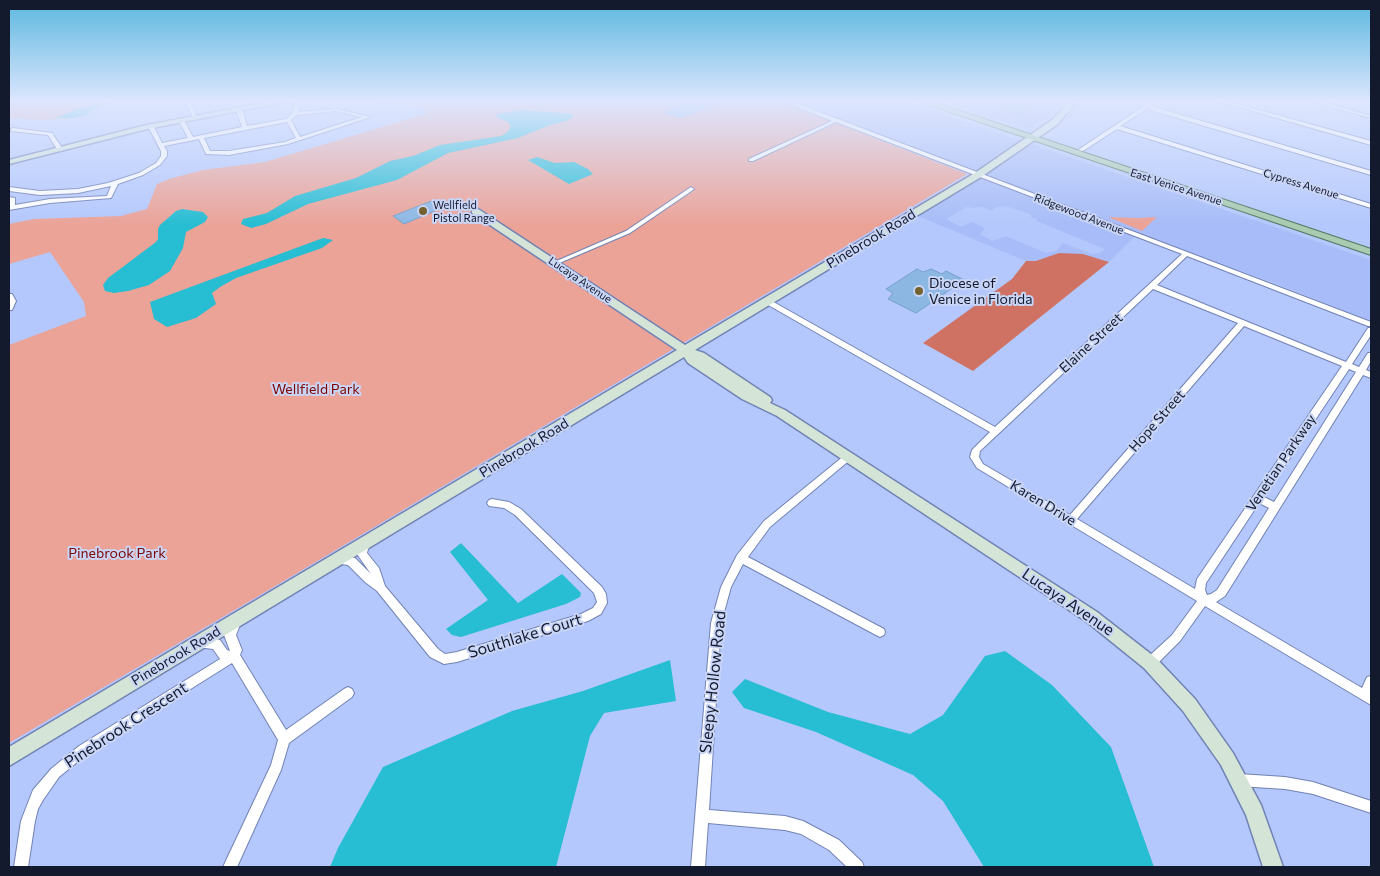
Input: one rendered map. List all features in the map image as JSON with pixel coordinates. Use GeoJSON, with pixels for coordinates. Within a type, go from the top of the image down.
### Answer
{"type":"FeatureCollection","features":[{"type":"Feature","properties":{"kind":"main road","name":"East Venice Avenue"},"geometry":{"type":"LineString","coordinates":[[1051,143],[1371,252]]}},
{"type":"Feature","properties":{"kind":"main road","name":"East Venice Avenue"},"geometry":{"type":"LineString","coordinates":[[1055,143],[1371,246]]}},
{"type":"Feature","properties":{"kind":"street"},"geometry":{"type":"LineString","coordinates":[[56,143],[59,148]]}},
{"type":"Feature","properties":{"kind":"street"},"geometry":{"type":"LineString","coordinates":[[9,162],[80,143]]}},
{"type":"Feature","properties":{"kind":"street"},"geometry":{"type":"LineString","coordinates":[[9,189],[24,192],[68,192],[115,184],[141,174],[158,164],[164,156],[160,145],[171,143]]}},
{"type":"Feature","properties":{"kind":"street"},"geometry":{"type":"LineString","coordinates":[[203,143],[207,152],[214,155],[259,149],[283,143]]}},
{"type":"Feature","properties":{"kind":"street"},"geometry":{"type":"LineString","coordinates":[[751,160],[788,143]]}},
{"type":"Feature","properties":{"kind":"street","name":"Ridgewood Avenue"},"geometry":{"type":"LineString","coordinates":[[893,143],[1371,324]]}},
{"type":"Feature","properties":{"kind":"street","name":"Pinebrook Road"},"geometry":{"type":"LineString","coordinates":[[9,757],[978,175],[1025,143]]}},
{"type":"Feature","properties":{"kind":"street"},"geometry":{"type":"LineString","coordinates":[[1081,150],[1092,143]]}},
{"type":"Feature","properties":{"kind":"street","name":"Cypress Avenue"},"geometry":{"type":"LineString","coordinates":[[1167,143],[1371,206]]}},
{"type":"Feature","properties":{"kind":"street"},"geometry":{"type":"LineString","coordinates":[[1269,143],[1371,173]]}},
{"type":"Feature","properties":{"kind":"street"},"geometry":{"type":"LineString","coordinates":[[11,208],[50,201],[109,197],[115,184]]}},
{"type":"Feature","properties":{"kind":"street"},"geometry":{"type":"LineString","coordinates":[[555,263],[628,232],[691,189]]}},
{"type":"Feature","properties":{"kind":"street"},"geometry":{"type":"LineString","coordinates":[[11,208],[14,201],[10,199],[24,192]]}},
{"type":"Feature","properties":{"kind":"street","name":"Lucaya Avenue"},"geometry":{"type":"LineString","coordinates":[[475,211],[686,351],[692,360],[746,396],[780,413],[1092,617],[1150,663],[1178,691],[1199,718],[1239,780],[1254,812],[1274,867]]}},
{"type":"Feature","properties":{"kind":"street","name":"Elaine Street"},"geometry":{"type":"LineString","coordinates":[[996,431],[1186,254]]}},
{"type":"Feature","properties":{"kind":"street"},"geometry":{"type":"LineString","coordinates":[[1153,286],[1371,375]]}},
{"type":"Feature","properties":{"kind":"street"},"geometry":{"type":"LineString","coordinates":[[9,296],[12,301],[9,308]]}},
{"type":"Feature","properties":{"kind":"street"},"geometry":{"type":"LineString","coordinates":[[767,302],[996,431]]}},
{"type":"Feature","properties":{"kind":"street","name":"Hope Street"},"geometry":{"type":"LineString","coordinates":[[1071,520],[1242,323]]}},
{"type":"Feature","properties":{"kind":"street","name":"Venetian Parkway"},"geometry":{"type":"LineString","coordinates":[[1204,600],[1200,590],[1202,582],[1371,330]]}},
{"type":"Feature","properties":{"kind":"street","name":"Venetian Parkway"},"geometry":{"type":"LineString","coordinates":[[1150,663],[1176,638],[1204,600],[1214,598],[1221,593],[1371,355]]}},
{"type":"Feature","properties":{"kind":"street"},"geometry":{"type":"LineString","coordinates":[[1305,428],[1321,435]]}},
{"type":"Feature","properties":{"kind":"street","name":"Karen Drive"},"geometry":{"type":"LineString","coordinates":[[996,431],[976,450],[974,457],[976,462],[1368,698]]}},
{"type":"Feature","properties":{"kind":"street","name":"Sleepy Hollow Road"},"geometry":{"type":"LineString","coordinates":[[698,867],[716,623],[726,587],[741,558],[767,524],[848,457]]}},
{"type":"Feature","properties":{"kind":"street"},"geometry":{"type":"LineString","coordinates":[[1258,498],[1276,507]]}},
{"type":"Feature","properties":{"kind":"street","name":"Southlake Court"},"geometry":{"type":"LineString","coordinates":[[336,560],[352,560],[369,579],[381,588],[434,653],[444,658],[457,657],[584,618],[597,611],[602,603],[601,594],[598,590],[518,512],[506,505],[492,503]]}},
{"type":"Feature","properties":{"kind":"street","name":"Southlake Court"},"geometry":{"type":"LineString","coordinates":[[370,540],[363,548],[362,554],[374,571],[381,588]]}},
{"type":"Feature","properties":{"kind":"street"},"geometry":{"type":"LineString","coordinates":[[741,558],[880,632]]}},
{"type":"Feature","properties":{"kind":"street"},"geometry":{"type":"LineString","coordinates":[[242,616],[230,632],[231,640],[236,650],[234,656],[284,740]]}},
{"type":"Feature","properties":{"kind":"street"},"geometry":{"type":"LineString","coordinates":[[194,646],[213,642],[220,646],[224,655],[234,656]]}},
{"type":"Feature","properties":{"kind":"street","name":"Pinebrook Crescent"},"geometry":{"type":"LineString","coordinates":[[21,867],[28,821],[32,808],[42,789],[55,772],[83,750],[234,656]]}},
{"type":"Feature","properties":{"kind":"street"},"geometry":{"type":"LineString","coordinates":[[1368,698],[1371,681]]}},
{"type":"Feature","properties":{"kind":"street"},"geometry":{"type":"LineString","coordinates":[[230,867],[277,766],[284,740],[348,693]]}},
{"type":"Feature","properties":{"kind":"street"},"geometry":{"type":"LineString","coordinates":[[1239,780],[1285,783],[1313,788],[1371,807]]}},
{"type":"Feature","properties":{"kind":"street"},"geometry":{"type":"LineString","coordinates":[[701,816],[785,823],[803,828],[834,845],[857,867]]}},
{"type":"Feature","properties":{"kind":"shaded area"},"geometry":{"type":"Polygon","coordinates":[[[454,143],[495,143],[448,153],[397,180],[308,204],[266,224],[251,228],[241,224],[243,219],[267,213],[295,196],[356,178],[390,161],[413,156],[440,145],[454,143]]]}},
{"type":"Feature","properties":{"kind":"shaded area"},"geometry":{"type":"Polygon","coordinates":[[[892,143],[1022,143],[975,175],[892,143]]]}},
{"type":"Feature","properties":{"kind":"shaded area"},"geometry":{"type":"Polygon","coordinates":[[[1028,143],[1371,260],[1371,321],[1272,282],[1137,234],[1109,262],[1099,258],[1059,253],[1036,261],[1026,261],[916,215],[1028,143]],[[1005,206],[997,207],[991,211],[983,207],[977,207],[977,209],[967,207],[948,218],[948,220],[961,227],[972,222],[985,228],[980,234],[992,241],[1006,236],[1046,253],[1056,251],[1063,243],[1092,254],[1100,253],[1105,249],[1037,221],[1030,214],[1005,206]]]}},
{"type":"Feature","properties":{"kind":"shaded area"},"geometry":{"type":"Polygon","coordinates":[[[537,157],[555,163],[574,162],[588,169],[593,174],[569,184],[528,160],[537,157]]]}},
{"type":"Feature","properties":{"kind":"shaded area"},"geometry":{"type":"Polygon","coordinates":[[[182,209],[203,212],[208,217],[205,222],[186,232],[183,248],[170,271],[149,285],[114,293],[105,291],[103,285],[108,278],[156,242],[160,225],[176,211],[182,209]]]}},
{"type":"Feature","properties":{"kind":"shaded area"},"geometry":{"type":"Polygon","coordinates":[[[323,238],[333,240],[322,248],[236,278],[220,287],[212,293],[216,304],[196,318],[167,327],[154,319],[150,302],[323,238]]]}},
{"type":"Feature","properties":{"kind":"shaded area"},"geometry":{"type":"Polygon","coordinates":[[[1059,253],[1083,254],[1109,262],[973,371],[923,343],[1012,279],[1026,261],[1036,261],[1059,253]]]}},
{"type":"Feature","properties":{"kind":"shaded area"},"geometry":{"type":"Polygon","coordinates":[[[461,543],[518,603],[562,574],[581,593],[580,597],[566,604],[461,637],[452,635],[446,629],[488,600],[450,552],[461,543]]]}},
{"type":"Feature","properties":{"kind":"shaded area"},"geometry":{"type":"Polygon","coordinates":[[[1005,651],[1052,685],[1111,747],[1154,867],[984,867],[943,801],[913,775],[816,732],[744,708],[732,692],[745,679],[828,712],[910,734],[943,715],[985,656],[1005,651]]]}},
{"type":"Feature","properties":{"kind":"shaded area"},"geometry":{"type":"Polygon","coordinates":[[[670,660],[676,701],[604,713],[590,736],[556,867],[330,867],[338,848],[383,767],[512,711],[583,691],[670,660]]]}},
{"type":"Feature","properties":{"kind":"green space","name":"Wellfield Park"},"geometry":{"type":"Polygon","coordinates":[[[329,143],[887,143],[967,174],[9,743],[9,345],[86,316],[84,302],[50,252],[9,264],[9,224],[34,219],[121,216],[147,209],[157,184],[169,179],[203,170],[265,162],[329,143]]]}},
{"type":"Feature","properties":{"kind":"green space"},"geometry":{"type":"Polygon","coordinates":[[[890,143],[975,175],[705,333],[970,174],[890,143]]]}},
{"type":"Feature","properties":{"kind":"green space"},"geometry":{"type":"Polygon","coordinates":[[[1108,217],[1137,218],[1157,217],[1142,231],[1108,217]]]}},
{"type":"Feature","properties":{"kind":"building","name":"Wellfield Pistol Range"},"geometry":{"type":"Polygon","coordinates":[[[434,200],[444,207],[404,224],[393,216],[434,200]]]}},
{"type":"Feature","properties":{"kind":"building","name":"Diocese of Venice in Florida"},"geometry":{"type":"Polygon","coordinates":[[[917,269],[923,272],[931,269],[942,274],[946,271],[964,280],[916,313],[888,299],[893,293],[886,289],[917,269]]]}},
{"type":"Feature","properties":{"kind":"place","name":"Wellfield Pistol Range"},"geometry":{"type":"Point","coordinates":[423,211]}},
{"type":"Feature","properties":{"kind":"place","name":"Diocese of Venice in Florida"},"geometry":{"type":"Point","coordinates":[919,291]}},
{"type":"Feature","properties":{"kind":"park label","name":"Pinebrook Park"},"geometry":{"type":"Point","coordinates":[117,553]}}]}
